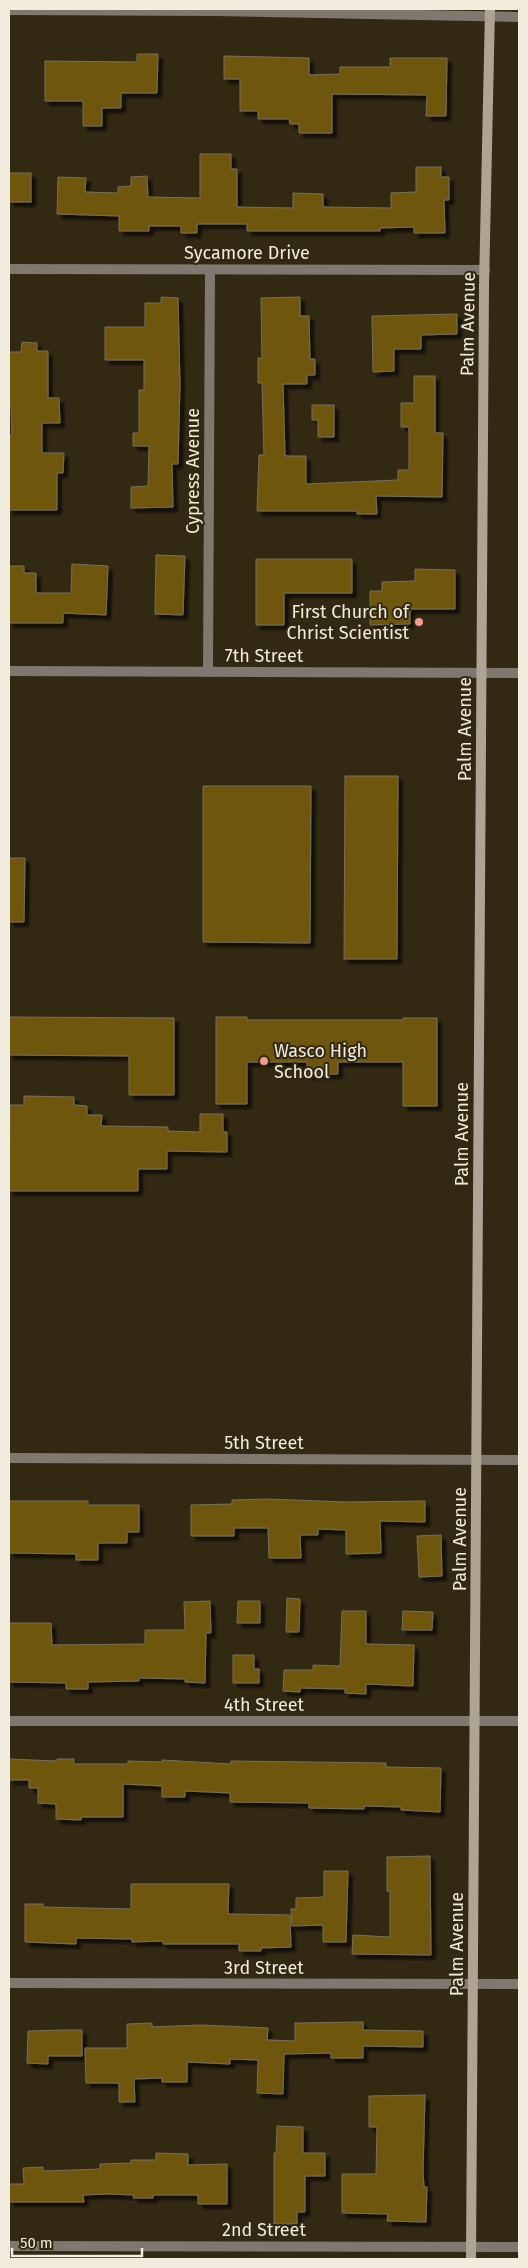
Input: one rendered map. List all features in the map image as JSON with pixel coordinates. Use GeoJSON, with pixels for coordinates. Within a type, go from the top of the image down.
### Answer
{"type":"FeatureCollection","features":[{"type":"Feature","properties":{"kind":"main road","name":"Palm Avenue"},"geometry":{"type":"LineString","coordinates":[[471,2259],[485,270],[490,12]]}},
{"type":"Feature","properties":{"kind":"street"},"geometry":{"type":"LineString","coordinates":[[9,10],[490,12],[519,17]]}},
{"type":"Feature","properties":{"kind":"street","name":"Sycamore Drive"},"geometry":{"type":"LineString","coordinates":[[9,269],[485,270]]}},
{"type":"Feature","properties":{"kind":"street","name":"Cypress Avenue"},"geometry":{"type":"LineString","coordinates":[[208,672],[210,270]]}},
{"type":"Feature","properties":{"kind":"street","name":"7th Street"},"geometry":{"type":"LineString","coordinates":[[9,671],[519,673]]}},
{"type":"Feature","properties":{"kind":"street","name":"5th Street"},"geometry":{"type":"LineString","coordinates":[[9,1458],[519,1460]]}},
{"type":"Feature","properties":{"kind":"street","name":"4th Street"},"geometry":{"type":"LineString","coordinates":[[9,1721],[519,1721]]}},
{"type":"Feature","properties":{"kind":"street","name":"3rd Street"},"geometry":{"type":"LineString","coordinates":[[9,1983],[519,1984]]}},
{"type":"Feature","properties":{"kind":"street","name":"2nd Street"},"geometry":{"type":"LineString","coordinates":[[9,2246],[519,2247]]}},
{"type":"Feature","properties":{"kind":"building"},"geometry":{"type":"Polygon","coordinates":[[[137,54],[158,54],[157,93],[121,93],[121,108],[102,108],[102,126],[83,126],[83,101],[45,101],[45,61],[137,62],[137,54]]]}},
{"type":"Feature","properties":{"kind":"building"},"geometry":{"type":"Polygon","coordinates":[[[224,56],[309,58],[309,75],[340,74],[340,67],[390,67],[390,58],[447,58],[446,116],[426,116],[427,95],[332,94],[332,133],[299,133],[299,124],[290,124],[289,119],[258,119],[258,111],[240,111],[240,79],[224,79],[224,56]]]}},
{"type":"Feature","properties":{"kind":"building"},"geometry":{"type":"Polygon","coordinates":[[[200,154],[231,154],[231,169],[237,169],[237,207],[293,208],[293,193],[323,194],[323,207],[391,208],[391,193],[416,192],[416,167],[441,167],[441,177],[449,177],[449,200],[444,200],[445,233],[414,233],[414,227],[380,228],[380,231],[247,231],[247,224],[197,224],[197,233],[181,233],[181,226],[149,226],[149,231],[119,231],[119,216],[57,214],[58,177],[86,178],[85,192],[118,193],[118,187],[131,186],[131,177],[147,176],[148,197],[200,198],[200,154]]]}},
{"type":"Feature","properties":{"kind":"building"},"geometry":{"type":"Polygon","coordinates":[[[9,173],[31,173],[31,202],[9,202],[9,173]]]}},
{"type":"Feature","properties":{"kind":"building"},"geometry":{"type":"Polygon","coordinates":[[[161,297],[178,298],[180,385],[178,464],[172,464],[173,507],[131,508],[131,487],[148,486],[149,446],[133,446],[133,433],[139,433],[139,390],[144,390],[144,360],[105,360],[105,327],[145,327],[145,303],[161,303],[161,297]]]}},
{"type":"Feature","properties":{"kind":"building"},"geometry":{"type":"Polygon","coordinates":[[[300,297],[300,316],[309,316],[310,359],[315,359],[315,375],[307,375],[307,384],[283,384],[285,456],[306,456],[306,484],[398,480],[398,470],[409,470],[409,427],[401,427],[401,403],[414,403],[414,376],[435,376],[435,433],[443,433],[442,497],[376,496],[377,514],[357,514],[357,511],[257,511],[259,455],[264,455],[262,383],[258,383],[258,358],[262,358],[261,298],[300,297]]]}},
{"type":"Feature","properties":{"kind":"building"},"geometry":{"type":"Polygon","coordinates":[[[457,314],[457,334],[421,335],[421,349],[394,349],[394,371],[373,372],[372,316],[457,314]]]}},
{"type":"Feature","properties":{"kind":"building"},"geometry":{"type":"Polygon","coordinates":[[[22,342],[37,343],[37,351],[48,351],[48,398],[59,398],[60,423],[42,423],[42,453],[64,453],[63,473],[57,473],[57,510],[9,510],[9,435],[12,435],[11,407],[9,407],[9,352],[21,352],[22,342]]]}},
{"type":"Feature","properties":{"kind":"building"},"geometry":{"type":"Polygon","coordinates":[[[312,405],[334,405],[334,437],[318,437],[318,420],[312,420],[312,405]]]}},
{"type":"Feature","properties":{"kind":"building"},"geometry":{"type":"Polygon","coordinates":[[[156,555],[185,556],[183,615],[155,614],[156,555]]]}},
{"type":"Feature","properties":{"kind":"building"},"geometry":{"type":"Polygon","coordinates":[[[256,559],[352,559],[352,593],[284,593],[284,625],[256,625],[256,559]]]}},
{"type":"Feature","properties":{"kind":"building"},"geometry":{"type":"Polygon","coordinates":[[[72,564],[108,566],[106,615],[63,613],[63,623],[9,623],[9,566],[24,566],[24,573],[36,573],[36,593],[71,593],[72,564]]]}},
{"type":"Feature","properties":{"kind":"building"},"geometry":{"type":"Polygon","coordinates":[[[415,569],[455,570],[455,609],[410,609],[410,624],[370,625],[370,591],[382,591],[382,582],[415,581],[415,569]]]}},
{"type":"Feature","properties":{"kind":"building"},"geometry":{"type":"Polygon","coordinates":[[[345,776],[398,776],[397,959],[344,959],[345,776]]]}},
{"type":"Feature","properties":{"kind":"building"},"geometry":{"type":"Polygon","coordinates":[[[203,786],[311,786],[310,943],[203,942],[203,786]]]}},
{"type":"Feature","properties":{"kind":"building"},"geometry":{"type":"Polygon","coordinates":[[[9,858],[25,858],[24,922],[9,922],[9,858]]]}},
{"type":"Feature","properties":{"kind":"building"},"geometry":{"type":"Polygon","coordinates":[[[9,1017],[174,1018],[174,1095],[129,1095],[129,1056],[9,1055],[9,1017]]]}},
{"type":"Feature","properties":{"kind":"building"},"geometry":{"type":"Polygon","coordinates":[[[216,1017],[247,1017],[247,1020],[403,1020],[403,1018],[437,1018],[437,1106],[403,1106],[403,1062],[338,1062],[338,1074],[307,1075],[307,1062],[247,1062],[247,1104],[216,1104],[216,1017]]]}},
{"type":"Feature","properties":{"kind":"building"},"geometry":{"type":"Polygon","coordinates":[[[24,1096],[74,1097],[74,1105],[87,1106],[87,1115],[102,1115],[101,1126],[168,1127],[168,1131],[200,1132],[200,1114],[223,1114],[223,1132],[227,1132],[227,1152],[167,1151],[167,1169],[138,1169],[138,1191],[9,1191],[10,1105],[24,1105],[24,1096]]]}},
{"type":"Feature","properties":{"kind":"building"},"geometry":{"type":"Polygon","coordinates":[[[267,1499],[346,1502],[425,1501],[425,1522],[380,1521],[381,1553],[346,1554],[346,1530],[318,1529],[318,1535],[300,1535],[301,1558],[269,1558],[268,1528],[234,1528],[234,1536],[191,1536],[191,1505],[232,1504],[232,1500],[267,1499]]]}},
{"type":"Feature","properties":{"kind":"building"},"geometry":{"type":"Polygon","coordinates":[[[9,1501],[88,1501],[88,1505],[139,1505],[139,1532],[127,1532],[127,1543],[98,1543],[98,1560],[76,1560],[76,1554],[9,1553],[9,1501]]]}},
{"type":"Feature","properties":{"kind":"building"},"geometry":{"type":"Polygon","coordinates":[[[441,1535],[442,1576],[419,1577],[417,1536],[441,1535]]]}},
{"type":"Feature","properties":{"kind":"building"},"geometry":{"type":"Polygon","coordinates":[[[287,1598],[300,1599],[299,1632],[286,1632],[287,1598]]]}},
{"type":"Feature","properties":{"kind":"building"},"geometry":{"type":"Polygon","coordinates":[[[210,1601],[211,1633],[206,1633],[205,1683],[185,1682],[185,1679],[139,1678],[139,1681],[88,1682],[88,1689],[66,1689],[66,1683],[9,1682],[9,1623],[51,1623],[52,1645],[145,1644],[145,1630],[185,1630],[184,1602],[210,1601]]]}},
{"type":"Feature","properties":{"kind":"building"},"geometry":{"type":"Polygon","coordinates":[[[238,1601],[260,1601],[260,1623],[237,1623],[238,1601]]]}},
{"type":"Feature","properties":{"kind":"building"},"geometry":{"type":"Polygon","coordinates":[[[342,1611],[366,1611],[366,1644],[414,1645],[413,1686],[366,1684],[366,1694],[345,1693],[345,1689],[300,1688],[300,1692],[283,1691],[284,1670],[313,1670],[313,1665],[340,1666],[342,1611]]]}},
{"type":"Feature","properties":{"kind":"building"},"geometry":{"type":"Polygon","coordinates":[[[403,1611],[433,1612],[432,1630],[402,1630],[403,1611]]]}},
{"type":"Feature","properties":{"kind":"building"},"geometry":{"type":"Polygon","coordinates":[[[233,1655],[254,1655],[254,1669],[259,1669],[259,1683],[233,1683],[233,1655]]]}},
{"type":"Feature","properties":{"kind":"building"},"geometry":{"type":"Polygon","coordinates":[[[9,1759],[57,1761],[57,1759],[74,1759],[74,1764],[128,1764],[128,1761],[162,1762],[162,1760],[231,1764],[231,1761],[386,1763],[386,1767],[441,1768],[440,1812],[401,1810],[401,1807],[364,1806],[364,1809],[309,1808],[309,1803],[230,1802],[230,1793],[185,1791],[185,1797],[162,1797],[162,1786],[123,1784],[123,1817],[81,1817],[81,1820],[56,1819],[56,1804],[38,1803],[38,1788],[29,1788],[29,1780],[9,1780],[9,1759]]]}},
{"type":"Feature","properties":{"kind":"building"},"geometry":{"type":"Polygon","coordinates":[[[430,1856],[431,1955],[352,1954],[353,1935],[390,1937],[390,1891],[387,1891],[387,1857],[430,1856]]]}},
{"type":"Feature","properties":{"kind":"building"},"geometry":{"type":"Polygon","coordinates":[[[324,1871],[348,1871],[346,1942],[323,1942],[323,1925],[292,1926],[291,1909],[296,1909],[296,1898],[324,1897],[324,1871]]]}},
{"type":"Feature","properties":{"kind":"building"},"geometry":{"type":"Polygon","coordinates":[[[131,1884],[229,1884],[228,1914],[290,1915],[291,1947],[261,1948],[261,1951],[239,1951],[239,1944],[163,1944],[163,1941],[132,1942],[132,1939],[76,1938],[76,1944],[25,1942],[25,1904],[43,1904],[43,1907],[131,1909],[131,1884]]]}},
{"type":"Feature","properties":{"kind":"building"},"geometry":{"type":"Polygon","coordinates":[[[363,2022],[363,2030],[423,2031],[423,2047],[363,2046],[363,2058],[331,2058],[331,2053],[284,2054],[283,2094],[257,2093],[258,2060],[230,2059],[230,2064],[187,2062],[187,2082],[162,2082],[162,2078],[134,2079],[135,2102],[119,2102],[119,2083],[86,2083],[85,2048],[127,2048],[127,2024],[152,2023],[152,2027],[200,2025],[268,2028],[267,2040],[295,2041],[295,2023],[363,2022]]]}},
{"type":"Feature","properties":{"kind":"building"},"geometry":{"type":"Polygon","coordinates":[[[82,2030],[82,2056],[48,2056],[48,2064],[27,2063],[28,2031],[82,2030]]]}},
{"type":"Feature","properties":{"kind":"building"},"geometry":{"type":"Polygon","coordinates":[[[425,2095],[423,2172],[424,2187],[427,2187],[426,2222],[387,2221],[388,2214],[342,2213],[342,2174],[376,2174],[377,2127],[369,2127],[369,2096],[425,2095]]]}},
{"type":"Feature","properties":{"kind":"building"},"geometry":{"type":"Polygon","coordinates":[[[277,2126],[303,2127],[303,2153],[325,2153],[325,2176],[305,2176],[305,2212],[297,2212],[297,2224],[274,2224],[274,2153],[276,2153],[277,2126]]]}},
{"type":"Feature","properties":{"kind":"building"},"geometry":{"type":"Polygon","coordinates":[[[156,2153],[188,2154],[188,2165],[227,2164],[227,2204],[198,2204],[198,2195],[153,2195],[153,2198],[133,2198],[134,2195],[109,2194],[83,2195],[84,2202],[9,2202],[9,2184],[24,2184],[23,2168],[43,2167],[43,2171],[100,2169],[100,2164],[131,2163],[131,2160],[156,2160],[156,2153]]]}},
{"type":"Feature","properties":{"kind":"place","name":"First Church of Christ Scientist"},"geometry":{"type":"Point","coordinates":[419,622]}},
{"type":"Feature","properties":{"kind":"place","name":"Wasco High School"},"geometry":{"type":"Point","coordinates":[264,1061]}}]}
